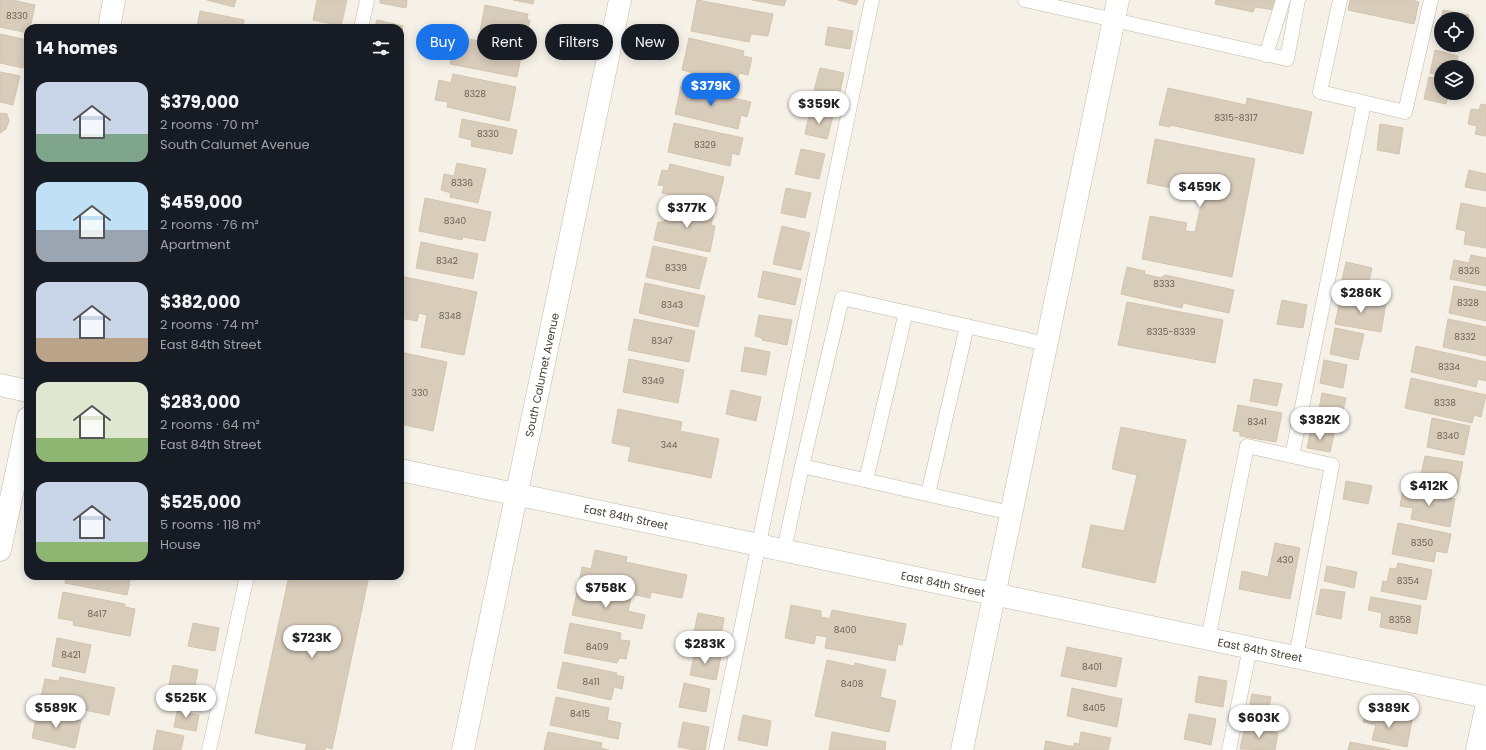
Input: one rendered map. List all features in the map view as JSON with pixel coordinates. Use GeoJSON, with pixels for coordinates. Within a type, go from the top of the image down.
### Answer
{"type":"FeatureCollection","features":[{"type":"Feature","properties":{"kind":"street"},"geometry":{"type":"LineString","coordinates":[[110,24],[114,0]]}},
{"type":"Feature","properties":{"kind":"street","name":"South Calumet Avenue"},"geometry":{"type":"LineString","coordinates":[[463,750],[620,0]]}},
{"type":"Feature","properties":{"kind":"street"},"geometry":{"type":"LineString","coordinates":[[962,750],[1118,0]]}},
{"type":"Feature","properties":{"kind":"street"},"geometry":{"type":"LineString","coordinates":[[0,385],[24,390]]}},
{"type":"Feature","properties":{"kind":"street"},"geometry":{"type":"LineString","coordinates":[[0,550],[24,437]]}},
{"type":"Feature","properties":{"kind":"street","name":"East 84th Street"},"geometry":{"type":"LineString","coordinates":[[404,471],[1486,697]]}},
{"type":"Feature","properties":{"kind":"street"},"geometry":{"type":"LineString","coordinates":[[1477,750],[1486,708]]}},
{"type":"Feature","properties":{"kind":"lane"},"geometry":{"type":"LineString","coordinates":[[362,24],[367,0]]}},
{"type":"Feature","properties":{"kind":"lane"},"geometry":{"type":"LineString","coordinates":[[716,750],[872,0]]}},
{"type":"Feature","properties":{"kind":"lane"},"geometry":{"type":"LineString","coordinates":[[1025,0],[1287,59],[1298,0]]}},
{"type":"Feature","properties":{"kind":"lane"},"geometry":{"type":"LineString","coordinates":[[1266,55],[1283,0]]}},
{"type":"Feature","properties":{"kind":"lane"},"geometry":{"type":"LineString","coordinates":[[1340,0],[1320,92],[1405,112],[1431,0]]}},
{"type":"Feature","properties":{"kind":"lane"},"geometry":{"type":"LineString","coordinates":[[1292,456],[1364,103]]}},
{"type":"Feature","properties":{"kind":"lane"},"geometry":{"type":"LineString","coordinates":[[784,550],[802,466],[842,298],[1046,344]]}},
{"type":"Feature","properties":{"kind":"lane"},"geometry":{"type":"LineString","coordinates":[[866,480],[906,312]]}},
{"type":"Feature","properties":{"kind":"lane"},"geometry":{"type":"LineString","coordinates":[[928,494],[967,326]]}},
{"type":"Feature","properties":{"kind":"lane"},"geometry":{"type":"LineString","coordinates":[[1208,639],[1247,446],[1332,465],[1296,657]]}},
{"type":"Feature","properties":{"kind":"lane"},"geometry":{"type":"LineString","coordinates":[[802,466],[1011,513]]}},
{"type":"Feature","properties":{"kind":"lane"},"geometry":{"type":"LineString","coordinates":[[209,750],[246,580]]}},
{"type":"Feature","properties":{"kind":"lane"},"geometry":{"type":"LineString","coordinates":[[1229,750],[1250,648]]}},
{"type":"Feature","properties":{"kind":"building"},"geometry":{"type":"Polygon","coordinates":[[[0,0],[12,0],[35,5],[31,24],[24,24],[24,32],[0,27],[0,0]]]}},
{"type":"Feature","properties":{"kind":"building"},"geometry":{"type":"Polygon","coordinates":[[[207,0],[236,0],[234,7],[207,0]]]}},
{"type":"Feature","properties":{"kind":"building"},"geometry":{"type":"Polygon","coordinates":[[[317,0],[347,0],[341,24],[332,24],[313,20],[317,0]]]}},
{"type":"Feature","properties":{"kind":"building"},"geometry":{"type":"Polygon","coordinates":[[[380,0],[407,0],[406,8],[380,3],[380,0]]]}},
{"type":"Feature","properties":{"kind":"building"},"geometry":{"type":"Polygon","coordinates":[[[513,0],[534,0],[533,4],[513,0]]]}},
{"type":"Feature","properties":{"kind":"building"},"geometry":{"type":"Polygon","coordinates":[[[697,0],[773,14],[768,36],[751,34],[749,42],[691,31],[697,0]]]}},
{"type":"Feature","properties":{"kind":"building"},"geometry":{"type":"Polygon","coordinates":[[[752,0],[786,0],[784,6],[752,0]]]}},
{"type":"Feature","properties":{"kind":"building"},"geometry":{"type":"Polygon","coordinates":[[[838,0],[858,0],[856,5],[838,0]]]}},
{"type":"Feature","properties":{"kind":"building"},"geometry":{"type":"Polygon","coordinates":[[[1216,0],[1277,0],[1275,10],[1255,7],[1253,12],[1215,4],[1216,0]]]}},
{"type":"Feature","properties":{"kind":"building"},"geometry":{"type":"Polygon","coordinates":[[[1350,0],[1412,0],[1419,2],[1414,24],[1348,10],[1350,0]]]}},
{"type":"Feature","properties":{"kind":"building"},"geometry":{"type":"Polygon","coordinates":[[[485,5],[528,14],[527,20],[530,20],[529,24],[481,24],[485,5]]]}},
{"type":"Feature","properties":{"kind":"building"},"geometry":{"type":"Polygon","coordinates":[[[1443,10],[1453,12],[1443,12],[1443,10]]]}},
{"type":"Feature","properties":{"kind":"building"},"geometry":{"type":"Polygon","coordinates":[[[200,11],[244,20],[244,24],[198,24],[200,11]]]}},
{"type":"Feature","properties":{"kind":"building"},"geometry":{"type":"Polygon","coordinates":[[[377,20],[394,24],[376,24],[377,20]]]}},
{"type":"Feature","properties":{"kind":"building"},"geometry":{"type":"Polygon","coordinates":[[[828,27],[853,31],[850,49],[825,45],[828,27]]]}},
{"type":"Feature","properties":{"kind":"building"},"geometry":{"type":"Polygon","coordinates":[[[0,34],[24,39],[23,68],[0,63],[0,34]]]}},
{"type":"Feature","properties":{"kind":"building"},"geometry":{"type":"Polygon","coordinates":[[[689,38],[744,51],[743,56],[752,58],[748,75],[739,73],[737,83],[682,70],[689,38]]]}},
{"type":"Feature","properties":{"kind":"building"},"geometry":{"type":"Polygon","coordinates":[[[469,39],[477,41],[477,60],[520,60],[517,77],[450,64],[451,60],[469,60],[469,39]]]}},
{"type":"Feature","properties":{"kind":"building"},"geometry":{"type":"Polygon","coordinates":[[[1435,52],[1443,52],[1458,56],[1457,60],[1434,60],[1434,74],[1430,73],[1435,52]]]}},
{"type":"Feature","properties":{"kind":"building"},"geometry":{"type":"Polygon","coordinates":[[[820,68],[844,73],[839,96],[814,90],[820,68]]]}},
{"type":"Feature","properties":{"kind":"building"},"geometry":{"type":"Polygon","coordinates":[[[0,72],[20,76],[13,105],[0,102],[0,72]]]}},
{"type":"Feature","properties":{"kind":"building"},"geometry":{"type":"Polygon","coordinates":[[[453,74],[516,87],[509,121],[447,107],[448,102],[435,100],[439,80],[451,83],[453,74]]]}},
{"type":"Feature","properties":{"kind":"building"},"geometry":{"type":"Polygon","coordinates":[[[1429,77],[1434,78],[1434,100],[1447,100],[1446,104],[1424,99],[1429,77]]]}},
{"type":"Feature","properties":{"kind":"building"},"geometry":{"type":"Polygon","coordinates":[[[681,86],[751,102],[747,117],[741,115],[738,129],[675,114],[681,86]]]}},
{"type":"Feature","properties":{"kind":"building"},"geometry":{"type":"Polygon","coordinates":[[[1168,88],[1246,105],[1247,98],[1312,112],[1303,154],[1170,125],[1170,127],[1159,125],[1168,88]]]}},
{"type":"Feature","properties":{"kind":"building"},"geometry":{"type":"Polygon","coordinates":[[[1481,104],[1486,105],[1486,136],[1475,134],[1477,126],[1468,124],[1471,109],[1479,110],[1481,104]]]}},
{"type":"Feature","properties":{"kind":"building"},"geometry":{"type":"Polygon","coordinates":[[[810,111],[833,116],[827,139],[805,134],[810,111]]]}},
{"type":"Feature","properties":{"kind":"building"},"geometry":{"type":"Polygon","coordinates":[[[0,113],[7,114],[9,121],[6,129],[0,133],[0,113]]]}},
{"type":"Feature","properties":{"kind":"building"},"geometry":{"type":"Polygon","coordinates":[[[462,119],[517,130],[512,154],[471,146],[472,140],[459,137],[462,119]]]}},
{"type":"Feature","properties":{"kind":"building"},"geometry":{"type":"Polygon","coordinates":[[[674,123],[743,138],[739,155],[732,153],[730,166],[668,152],[674,123]]]}},
{"type":"Feature","properties":{"kind":"building"},"geometry":{"type":"Polygon","coordinates":[[[1380,124],[1403,128],[1399,154],[1377,150],[1380,124]]]}},
{"type":"Feature","properties":{"kind":"building"},"geometry":{"type":"Polygon","coordinates":[[[1155,139],[1255,159],[1232,277],[1142,259],[1150,216],[1187,223],[1185,231],[1195,232],[1205,186],[1194,184],[1192,192],[1147,183],[1155,139]]]}},
{"type":"Feature","properties":{"kind":"building"},"geometry":{"type":"Polygon","coordinates":[[[801,149],[825,154],[819,179],[795,174],[801,149]]]}},
{"type":"Feature","properties":{"kind":"building"},"geometry":{"type":"Polygon","coordinates":[[[457,163],[486,169],[478,203],[450,197],[451,193],[441,190],[444,174],[454,176],[457,163]]]}},
{"type":"Feature","properties":{"kind":"building"},"geometry":{"type":"Polygon","coordinates":[[[670,164],[724,177],[717,206],[662,193],[664,186],[658,185],[662,170],[668,171],[670,164]]]}},
{"type":"Feature","properties":{"kind":"building"},"geometry":{"type":"Polygon","coordinates":[[[1469,170],[1486,174],[1486,191],[1465,187],[1469,170]]]}},
{"type":"Feature","properties":{"kind":"building"},"geometry":{"type":"Polygon","coordinates":[[[786,188],[811,193],[805,218],[781,213],[786,188]]]}},
{"type":"Feature","properties":{"kind":"building"},"geometry":{"type":"Polygon","coordinates":[[[425,198],[491,212],[485,241],[463,237],[462,240],[419,231],[425,198]]]}},
{"type":"Feature","properties":{"kind":"building"},"geometry":{"type":"Polygon","coordinates":[[[1461,203],[1486,208],[1486,248],[1464,244],[1466,231],[1456,229],[1461,203]]]}},
{"type":"Feature","properties":{"kind":"building"},"geometry":{"type":"Polygon","coordinates":[[[675,205],[714,213],[711,225],[715,226],[710,252],[654,240],[658,222],[664,222],[666,214],[673,215],[675,205]]]}},
{"type":"Feature","properties":{"kind":"building"},"geometry":{"type":"Polygon","coordinates":[[[782,226],[810,233],[801,270],[773,264],[782,226]]]}},
{"type":"Feature","properties":{"kind":"building"},"geometry":{"type":"Polygon","coordinates":[[[421,242],[478,254],[473,279],[416,268],[421,242]]]}},
{"type":"Feature","properties":{"kind":"building"},"geometry":{"type":"Polygon","coordinates":[[[653,246],[707,258],[699,289],[646,277],[653,246]]]}},
{"type":"Feature","properties":{"kind":"building"},"geometry":{"type":"Polygon","coordinates":[[[1471,255],[1486,258],[1486,286],[1450,279],[1454,260],[1469,263],[1471,255]]]}},
{"type":"Feature","properties":{"kind":"building"},"geometry":{"type":"Polygon","coordinates":[[[1346,262],[1372,268],[1367,290],[1341,284],[1346,262]]]}},
{"type":"Feature","properties":{"kind":"building"},"geometry":{"type":"Polygon","coordinates":[[[1127,267],[1145,271],[1144,274],[1161,278],[1165,275],[1234,290],[1229,313],[1183,303],[1182,308],[1121,294],[1127,267]]]}},
{"type":"Feature","properties":{"kind":"building"},"geometry":{"type":"Polygon","coordinates":[[[763,271],[801,279],[795,305],[758,297],[763,271]]]}},
{"type":"Feature","properties":{"kind":"building"},"geometry":{"type":"Polygon","coordinates":[[[404,277],[477,292],[464,355],[421,347],[427,315],[419,313],[417,321],[404,319],[404,277]]]}},
{"type":"Feature","properties":{"kind":"building"},"geometry":{"type":"Polygon","coordinates":[[[645,283],[705,296],[698,327],[639,313],[645,283]]]}},
{"type":"Feature","properties":{"kind":"building"},"geometry":{"type":"Polygon","coordinates":[[[1454,286],[1486,292],[1486,321],[1449,313],[1454,286]]]}},
{"type":"Feature","properties":{"kind":"building"},"geometry":{"type":"Polygon","coordinates":[[[1341,295],[1386,303],[1381,332],[1335,324],[1341,295]]]}},
{"type":"Feature","properties":{"kind":"building"},"geometry":{"type":"Polygon","coordinates":[[[1282,300],[1307,305],[1303,328],[1277,324],[1282,300]]]}},
{"type":"Feature","properties":{"kind":"building"},"geometry":{"type":"Polygon","coordinates":[[[1127,302],[1223,320],[1215,363],[1118,345],[1127,302]]]}},
{"type":"Feature","properties":{"kind":"building"},"geometry":{"type":"Polygon","coordinates":[[[759,315],[792,320],[787,345],[762,340],[762,338],[755,336],[759,315]]]}},
{"type":"Feature","properties":{"kind":"building"},"geometry":{"type":"Polygon","coordinates":[[[634,319],[695,331],[689,362],[628,350],[634,319]]]}},
{"type":"Feature","properties":{"kind":"building"},"geometry":{"type":"Polygon","coordinates":[[[1448,319],[1486,327],[1486,356],[1443,347],[1448,319]]]}},
{"type":"Feature","properties":{"kind":"building"},"geometry":{"type":"Polygon","coordinates":[[[1335,328],[1364,334],[1358,360],[1330,354],[1335,328]]]}},
{"type":"Feature","properties":{"kind":"building"},"geometry":{"type":"Polygon","coordinates":[[[1416,346],[1486,362],[1486,381],[1478,379],[1476,387],[1411,372],[1416,346]]]}},
{"type":"Feature","properties":{"kind":"building"},"geometry":{"type":"Polygon","coordinates":[[[745,347],[770,352],[766,375],[741,371],[745,347]]]}},
{"type":"Feature","properties":{"kind":"building"},"geometry":{"type":"Polygon","coordinates":[[[404,353],[447,362],[433,431],[404,425],[404,353]]]}},
{"type":"Feature","properties":{"kind":"building"},"geometry":{"type":"Polygon","coordinates":[[[629,359],[684,370],[678,403],[623,392],[629,359]]]}},
{"type":"Feature","properties":{"kind":"building"},"geometry":{"type":"Polygon","coordinates":[[[1324,360],[1347,365],[1343,388],[1320,383],[1324,360]]]}},
{"type":"Feature","properties":{"kind":"building"},"geometry":{"type":"Polygon","coordinates":[[[1411,378],[1486,395],[1481,417],[1474,415],[1472,423],[1405,408],[1411,378]]]}},
{"type":"Feature","properties":{"kind":"building"},"geometry":{"type":"Polygon","coordinates":[[[1254,379],[1282,384],[1277,406],[1250,401],[1254,379]]]}},
{"type":"Feature","properties":{"kind":"building"},"geometry":{"type":"Polygon","coordinates":[[[731,390],[761,397],[756,421],[726,414],[731,390]]]}},
{"type":"Feature","properties":{"kind":"building"},"geometry":{"type":"Polygon","coordinates":[[[1322,393],[1346,398],[1340,424],[1317,419],[1322,393]]]}},
{"type":"Feature","properties":{"kind":"building"},"geometry":{"type":"Polygon","coordinates":[[[1238,405],[1282,413],[1276,442],[1240,436],[1240,432],[1233,431],[1238,405]]]}},
{"type":"Feature","properties":{"kind":"building"},"geometry":{"type":"Polygon","coordinates":[[[618,409],[682,422],[680,431],[719,439],[711,478],[628,461],[631,447],[612,443],[618,409]]]}},
{"type":"Feature","properties":{"kind":"building"},"geometry":{"type":"Polygon","coordinates":[[[1432,418],[1470,426],[1464,455],[1427,447],[1432,418]]]}},
{"type":"Feature","properties":{"kind":"building"},"geometry":{"type":"Polygon","coordinates":[[[1121,427],[1186,440],[1155,583],[1082,567],[1091,525],[1124,531],[1137,475],[1112,469],[1121,427]]]}},
{"type":"Feature","properties":{"kind":"building"},"geometry":{"type":"Polygon","coordinates":[[[1311,429],[1334,434],[1330,452],[1307,448],[1311,429]]]}},
{"type":"Feature","properties":{"kind":"building"},"geometry":{"type":"Polygon","coordinates":[[[1425,456],[1463,462],[1457,492],[1419,484],[1425,456]]]}},
{"type":"Feature","properties":{"kind":"building"},"geometry":{"type":"Polygon","coordinates":[[[1346,481],[1372,486],[1368,504],[1343,499],[1346,481]]]}},
{"type":"Feature","properties":{"kind":"building"},"geometry":{"type":"Polygon","coordinates":[[[1403,489],[1455,499],[1450,527],[1411,519],[1413,508],[1400,506],[1403,489]]]}},
{"type":"Feature","properties":{"kind":"building"},"geometry":{"type":"Polygon","coordinates":[[[1398,523],[1451,534],[1447,553],[1436,551],[1434,562],[1392,554],[1398,523]]]}},
{"type":"Feature","properties":{"kind":"building"},"geometry":{"type":"Polygon","coordinates":[[[1275,543],[1300,548],[1290,599],[1239,589],[1242,571],[1268,577],[1275,543]]]}},
{"type":"Feature","properties":{"kind":"building"},"geometry":{"type":"Polygon","coordinates":[[[595,550],[627,557],[626,562],[687,575],[682,598],[651,592],[650,598],[579,583],[582,567],[591,569],[595,550]]]}},
{"type":"Feature","properties":{"kind":"building"},"geometry":{"type":"Polygon","coordinates":[[[1398,563],[1432,570],[1426,600],[1381,591],[1383,581],[1387,582],[1390,568],[1396,569],[1398,563]]]}},
{"type":"Feature","properties":{"kind":"building"},"geometry":{"type":"Polygon","coordinates":[[[1327,566],[1357,572],[1354,588],[1324,581],[1327,566]]]}},
{"type":"Feature","properties":{"kind":"building"},"geometry":{"type":"Polygon","coordinates":[[[65,580],[130,580],[127,595],[65,583],[65,580]]]}},
{"type":"Feature","properties":{"kind":"building"},"geometry":{"type":"Polygon","coordinates":[[[288,580],[368,580],[332,749],[325,747],[325,750],[305,750],[307,744],[255,733],[288,580]]]}},
{"type":"Feature","properties":{"kind":"building"},"geometry":{"type":"Polygon","coordinates":[[[578,588],[631,599],[628,611],[645,615],[642,629],[572,615],[578,588]]]}},
{"type":"Feature","properties":{"kind":"building"},"geometry":{"type":"Polygon","coordinates":[[[1321,589],[1345,592],[1341,619],[1316,614],[1321,589]]]}},
{"type":"Feature","properties":{"kind":"building"},"geometry":{"type":"Polygon","coordinates":[[[63,592],[125,604],[125,607],[135,609],[130,636],[73,625],[74,621],[58,618],[63,592]]]}},
{"type":"Feature","properties":{"kind":"building"},"geometry":{"type":"Polygon","coordinates":[[[1371,597],[1421,606],[1417,634],[1380,627],[1382,613],[1368,610],[1371,597]]]}},
{"type":"Feature","properties":{"kind":"building"},"geometry":{"type":"Polygon","coordinates":[[[791,605],[821,611],[821,617],[830,619],[832,610],[906,624],[902,645],[898,644],[895,661],[825,648],[827,637],[816,635],[814,644],[785,638],[791,605]]]}},
{"type":"Feature","properties":{"kind":"building"},"geometry":{"type":"Polygon","coordinates":[[[698,613],[724,618],[720,643],[693,637],[698,613]]]}},
{"type":"Feature","properties":{"kind":"building"},"geometry":{"type":"Polygon","coordinates":[[[193,623],[219,628],[215,651],[188,646],[193,623]]]}},
{"type":"Feature","properties":{"kind":"building"},"geometry":{"type":"Polygon","coordinates":[[[570,623],[621,633],[620,640],[630,641],[626,659],[619,658],[617,663],[564,653],[570,623]]]}},
{"type":"Feature","properties":{"kind":"building"},"geometry":{"type":"Polygon","coordinates":[[[57,638],[91,645],[85,673],[52,666],[57,638]]]}},
{"type":"Feature","properties":{"kind":"building"},"geometry":{"type":"Polygon","coordinates":[[[1067,647],[1122,658],[1116,687],[1061,676],[1067,647]]]}},
{"type":"Feature","properties":{"kind":"building"},"geometry":{"type":"Polygon","coordinates":[[[695,650],[721,656],[716,680],[690,675],[695,650]]]}},
{"type":"Feature","properties":{"kind":"building"},"geometry":{"type":"Polygon","coordinates":[[[827,660],[854,666],[855,663],[886,670],[880,697],[896,701],[889,732],[815,716],[827,660]]]}},
{"type":"Feature","properties":{"kind":"building"},"geometry":{"type":"Polygon","coordinates":[[[563,662],[617,673],[616,675],[624,677],[622,689],[614,687],[611,700],[557,688],[563,662]]]}},
{"type":"Feature","properties":{"kind":"building"},"geometry":{"type":"Polygon","coordinates":[[[173,665],[198,670],[193,695],[168,690],[173,665]]]}},
{"type":"Feature","properties":{"kind":"building"},"geometry":{"type":"Polygon","coordinates":[[[1199,676],[1227,681],[1223,707],[1195,702],[1199,676]]]}},
{"type":"Feature","properties":{"kind":"building"},"geometry":{"type":"Polygon","coordinates":[[[60,677],[115,688],[109,715],[40,701],[45,679],[59,681],[60,677]]]}},
{"type":"Feature","properties":{"kind":"building"},"geometry":{"type":"Polygon","coordinates":[[[684,683],[710,689],[706,712],[679,707],[684,683]]]}},
{"type":"Feature","properties":{"kind":"building"},"geometry":{"type":"Polygon","coordinates":[[[1072,688],[1122,699],[1117,727],[1067,716],[1072,688]]]}},
{"type":"Feature","properties":{"kind":"building"},"geometry":{"type":"Polygon","coordinates":[[[1252,694],[1271,697],[1266,722],[1247,719],[1252,694]]]}},
{"type":"Feature","properties":{"kind":"building"},"geometry":{"type":"Polygon","coordinates":[[[556,697],[609,708],[607,720],[621,723],[618,739],[550,725],[556,697]]]}},
{"type":"Feature","properties":{"kind":"building"},"geometry":{"type":"Polygon","coordinates":[[[178,706],[190,708],[188,713],[199,715],[196,731],[174,727],[178,706]]]}},
{"type":"Feature","properties":{"kind":"building"},"geometry":{"type":"Polygon","coordinates":[[[38,710],[81,721],[75,748],[32,738],[38,710]]]}},
{"type":"Feature","properties":{"kind":"building"},"geometry":{"type":"Polygon","coordinates":[[[1366,711],[1412,720],[1407,747],[1372,740],[1376,725],[1363,722],[1366,711]]]}},
{"type":"Feature","properties":{"kind":"building"},"geometry":{"type":"Polygon","coordinates":[[[1189,714],[1216,719],[1211,745],[1184,739],[1189,714]]]}},
{"type":"Feature","properties":{"kind":"building"},"geometry":{"type":"Polygon","coordinates":[[[743,715],[771,721],[767,746],[738,740],[743,715]]]}},
{"type":"Feature","properties":{"kind":"building"},"geometry":{"type":"Polygon","coordinates":[[[683,722],[709,727],[705,750],[678,747],[683,722]]]}},
{"type":"Feature","properties":{"kind":"building"},"geometry":{"type":"Polygon","coordinates":[[[1245,726],[1278,733],[1275,750],[1240,749],[1245,726]]]}},
{"type":"Feature","properties":{"kind":"building"},"geometry":{"type":"Polygon","coordinates":[[[157,730],[184,736],[181,750],[153,750],[157,730]]]}},
{"type":"Feature","properties":{"kind":"building"},"geometry":{"type":"Polygon","coordinates":[[[548,732],[602,743],[601,748],[609,750],[544,750],[548,732]]]}},
{"type":"Feature","properties":{"kind":"building"},"geometry":{"type":"Polygon","coordinates":[[[832,732],[886,742],[885,750],[829,750],[832,732]]]}},
{"type":"Feature","properties":{"kind":"building"},"geometry":{"type":"Polygon","coordinates":[[[1081,732],[1111,738],[1108,750],[1044,750],[1046,741],[1074,747],[1074,743],[1079,744],[1081,732]]]}},
{"type":"Feature","properties":{"kind":"building"},"geometry":{"type":"Polygon","coordinates":[[[1350,742],[1391,750],[1348,750],[1350,742]]]}}]}
